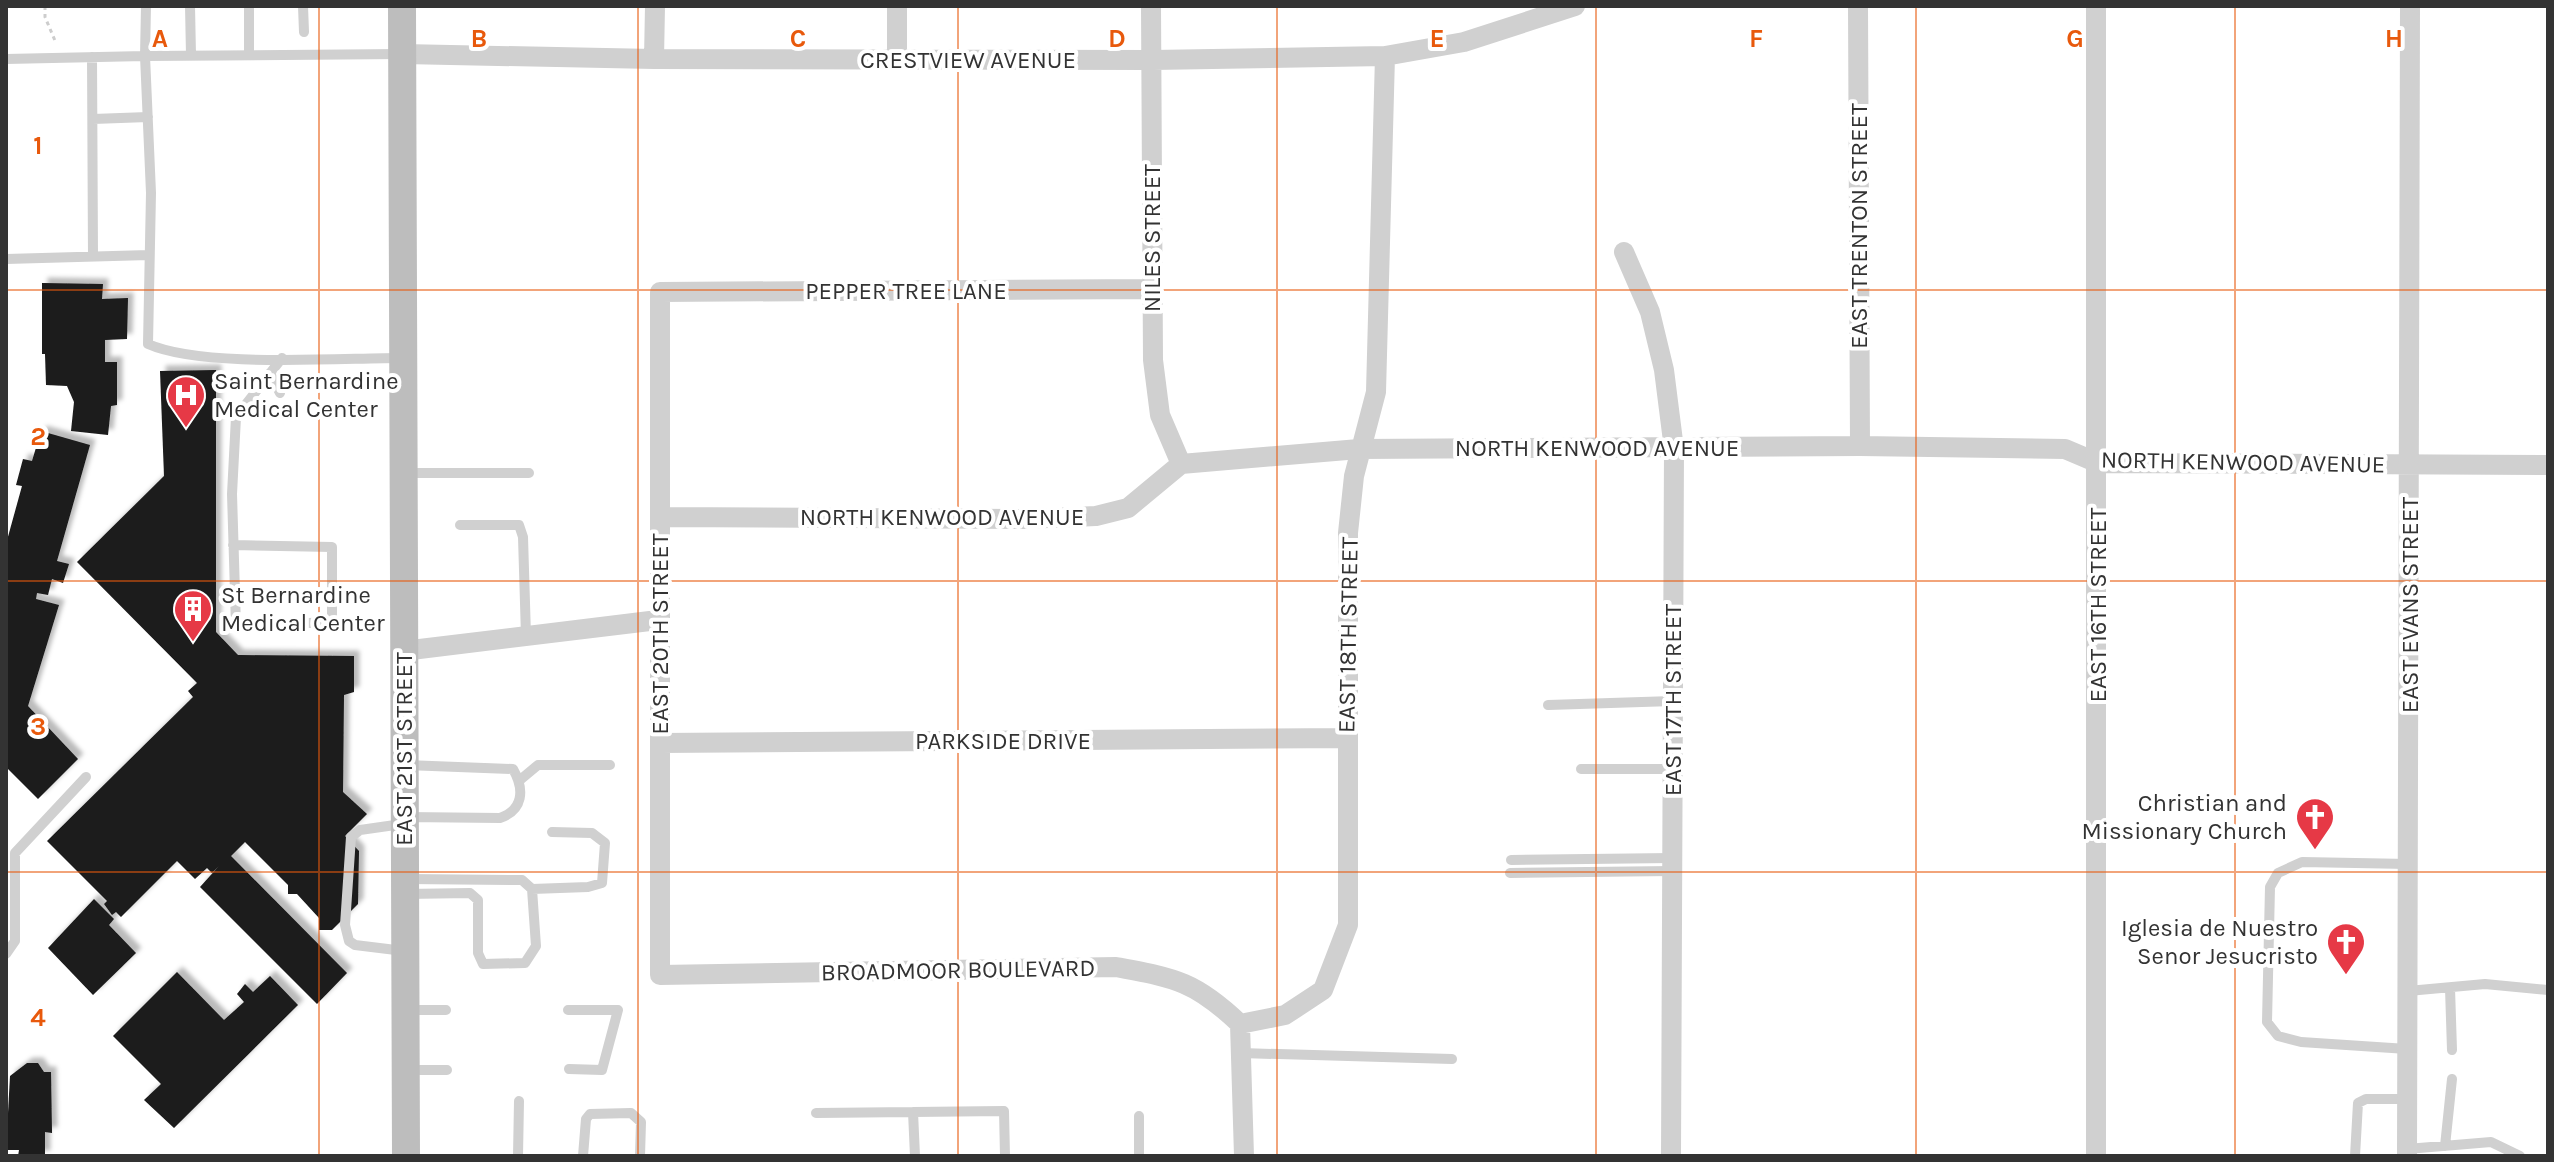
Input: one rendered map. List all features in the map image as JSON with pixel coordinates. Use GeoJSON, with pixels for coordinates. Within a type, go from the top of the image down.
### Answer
{"type":"FeatureCollection","features":[{"type":"Feature","properties":{"kind":"street","name":"EAST 21ST STREET"},"geometry":{"type":"LineString","coordinates":[[402,6],[406,1156]]}},
{"type":"Feature","properties":{"kind":"street"},"geometry":{"type":"LineString","coordinates":[[654,59],[655,6]]}},
{"type":"Feature","properties":{"kind":"street"},"geometry":{"type":"LineString","coordinates":[[897,6],[897,59]]}},
{"type":"Feature","properties":{"kind":"street","name":"NILES STREET"},"geometry":{"type":"LineString","coordinates":[[1151,6],[1151,289],[1160,415],[1181,464]]}},
{"type":"Feature","properties":{"kind":"street","name":"CRESTVIEW AVENUE"},"geometry":{"type":"LineString","coordinates":[[403,54],[654,59],[1153,60],[1385,56],[1464,42],[1575,6]]}},
{"type":"Feature","properties":{"kind":"street","name":"EAST TRENTON STREET"},"geometry":{"type":"LineString","coordinates":[[1858,6],[1860,446]]}},
{"type":"Feature","properties":{"kind":"street","name":"EAST 16TH STREET"},"geometry":{"type":"LineString","coordinates":[[2096,6],[2096,1156]]}},
{"type":"Feature","properties":{"kind":"street","name":"EAST EVANS STREET"},"geometry":{"type":"LineString","coordinates":[[2407,1152],[2410,6]]}},
{"type":"Feature","properties":{"kind":"street","name":"EAST 18TH STREET"},"geometry":{"type":"LineString","coordinates":[[1240,1024],[1285,1015],[1323,990],[1348,925],[1348,533],[1359,449],[1376,392],[1380,334],[1385,56]]}},
{"type":"Feature","properties":{"kind":"street","name":"EAST 17TH STREET"},"geometry":{"type":"LineString","coordinates":[[1624,252],[1650,312],[1664,370],[1674,449],[1671,1156]]}},
{"type":"Feature","properties":{"kind":"street","name":"PEPPER TREE LANE"},"geometry":{"type":"LineString","coordinates":[[660,292],[1151,289]]}},
{"type":"Feature","properties":{"kind":"street","name":"EAST 20TH STREET"},"geometry":{"type":"LineString","coordinates":[[660,292],[660,975]]}},
{"type":"Feature","properties":{"kind":"street","name":"NORTH KENWOOD AVENUE"},"geometry":{"type":"LineString","coordinates":[[661,517],[1025,519],[1096,516],[1128,508],[1181,464],[1359,449],[1860,446],[2065,449],[2098,463],[2548,465]]}},
{"type":"Feature","properties":{"kind":"street"},"geometry":{"type":"LineString","coordinates":[[403,651],[658,620]]}},
{"type":"Feature","properties":{"kind":"street","name":"PARKSIDE DRIVE"},"geometry":{"type":"LineString","coordinates":[[660,743],[1347,738]]}},
{"type":"Feature","properties":{"kind":"street","name":"BROADMOOR BOULEVARD"},"geometry":{"type":"LineString","coordinates":[[660,975],[1116,967],[1180,979],[1213,998],[1240,1024]]}},
{"type":"Feature","properties":{"kind":"street"},"geometry":{"type":"LineString","coordinates":[[1240,1024],[1244,1156]]}},
{"type":"Feature","properties":{"kind":"lane"},"geometry":{"type":"LineString","coordinates":[[146,6],[148,344],[165,351],[282,358],[404,358]]}},
{"type":"Feature","properties":{"kind":"lane"},"geometry":{"type":"LineString","coordinates":[[190,6],[191,55]]}},
{"type":"Feature","properties":{"kind":"lane"},"geometry":{"type":"LineString","coordinates":[[249,6],[249,55]]}},
{"type":"Feature","properties":{"kind":"lane"},"geometry":{"type":"LineString","coordinates":[[303,6],[304,32]]}},
{"type":"Feature","properties":{"kind":"lane"},"geometry":{"type":"LineString","coordinates":[[6,59],[403,54]]}},
{"type":"Feature","properties":{"kind":"lane"},"geometry":{"type":"LineString","coordinates":[[92,57],[93,256]]}},
{"type":"Feature","properties":{"kind":"lane"},"geometry":{"type":"LineString","coordinates":[[93,119],[148,117]]}},
{"type":"Feature","properties":{"kind":"lane"},"geometry":{"type":"LineString","coordinates":[[6,259],[149,255]]}},
{"type":"Feature","properties":{"kind":"lane"},"geometry":{"type":"LineString","coordinates":[[233,545],[332,547],[332,622],[236,626],[233,545],[236,417],[282,358]]}},
{"type":"Feature","properties":{"kind":"lane"},"geometry":{"type":"LineString","coordinates":[[270,373],[280,393]]}},
{"type":"Feature","properties":{"kind":"lane"},"geometry":{"type":"LineString","coordinates":[[403,473],[529,473]]}},
{"type":"Feature","properties":{"kind":"lane"},"geometry":{"type":"LineString","coordinates":[[460,525],[519,525],[523,537],[526,636]]}},
{"type":"Feature","properties":{"kind":"lane"},"geometry":{"type":"LineString","coordinates":[[1548,705],[1673,701]]}},
{"type":"Feature","properties":{"kind":"lane"},"geometry":{"type":"LineString","coordinates":[[404,765],[498,766],[513,769],[520,780],[520,804],[513,813],[500,818],[404,820],[360,830],[351,837],[345,925],[349,941],[355,945],[405,952]]}},
{"type":"Feature","properties":{"kind":"lane"},"geometry":{"type":"LineString","coordinates":[[520,780],[538,765],[610,765]]}},
{"type":"Feature","properties":{"kind":"lane"},"geometry":{"type":"LineString","coordinates":[[1581,769],[1673,769]]}},
{"type":"Feature","properties":{"kind":"lane"},"geometry":{"type":"LineString","coordinates":[[6,954],[15,941],[15,853],[86,777]]}},
{"type":"Feature","properties":{"kind":"lane"},"geometry":{"type":"LineString","coordinates":[[532,889],[588,887],[602,883],[605,843],[592,833],[552,832]]}},
{"type":"Feature","properties":{"kind":"lane"},"geometry":{"type":"LineString","coordinates":[[1511,860],[1672,864]]}},
{"type":"Feature","properties":{"kind":"lane"},"geometry":{"type":"LineString","coordinates":[[2407,1049],[2301,1042],[2278,1036],[2267,1022],[2270,887],[2278,873],[2302,862],[2409,864]]}},
{"type":"Feature","properties":{"kind":"lane"},"geometry":{"type":"LineString","coordinates":[[1510,873],[1672,864]]}},
{"type":"Feature","properties":{"kind":"lane"},"geometry":{"type":"LineString","coordinates":[[459,880],[522,880],[532,889],[536,946],[525,963],[483,964],[478,953],[478,900],[470,893],[405,887],[459,880]]}},
{"type":"Feature","properties":{"kind":"lane"},"geometry":{"type":"LineString","coordinates":[[2408,991],[2485,984],[2548,990]]}},
{"type":"Feature","properties":{"kind":"lane"},"geometry":{"type":"LineString","coordinates":[[2450,988],[2452,1050]]}},
{"type":"Feature","properties":{"kind":"lane"},"geometry":{"type":"LineString","coordinates":[[405,1010],[446,1010]]}},
{"type":"Feature","properties":{"kind":"lane"},"geometry":{"type":"LineString","coordinates":[[568,1010],[618,1010],[602,1070],[569,1069]]}},
{"type":"Feature","properties":{"kind":"lane"},"geometry":{"type":"LineString","coordinates":[[1241,1053],[1452,1059]]}},
{"type":"Feature","properties":{"kind":"lane"},"geometry":{"type":"LineString","coordinates":[[406,1070],[447,1070]]}},
{"type":"Feature","properties":{"kind":"lane"},"geometry":{"type":"LineString","coordinates":[[2445,1146],[2452,1079]]}},
{"type":"Feature","properties":{"kind":"lane"},"geometry":{"type":"LineString","coordinates":[[2355,1156],[2358,1103],[2366,1099],[2407,1099]]}},
{"type":"Feature","properties":{"kind":"lane"},"geometry":{"type":"LineString","coordinates":[[518,1156],[519,1101]]}},
{"type":"Feature","properties":{"kind":"lane"},"geometry":{"type":"LineString","coordinates":[[816,1113],[1004,1111],[1005,1156]]}},
{"type":"Feature","properties":{"kind":"lane"},"geometry":{"type":"LineString","coordinates":[[913,1112],[915,1156]]}},
{"type":"Feature","properties":{"kind":"lane"},"geometry":{"type":"LineString","coordinates":[[583,1156],[586,1119],[590,1114],[631,1113],[641,1122],[640,1156]]}},
{"type":"Feature","properties":{"kind":"lane"},"geometry":{"type":"LineString","coordinates":[[1139,1116],[1139,1156]]}},
{"type":"Feature","properties":{"kind":"lane"},"geometry":{"type":"LineString","coordinates":[[2407,1152],[2491,1142],[2520,1156]]}},
{"type":"Feature","properties":{"kind":"path"},"geometry":{"type":"LineString","coordinates":[[45,6],[47,24],[62,58]]}},
{"type":"Feature","properties":{"kind":"building"},"geometry":{"type":"Polygon","coordinates":[[[42,283],[103,284],[102,299],[128,298],[127,339],[105,340],[105,362],[117,362],[117,405],[111,406],[108,435],[71,431],[74,402],[67,386],[46,385],[45,354],[42,354],[42,283]]]}},
{"type":"Feature","properties":{"kind":"building","name":"St Bernardine Medical Center"},"geometry":{"type":"Polygon","coordinates":[[[216,370],[216,632],[238,655],[354,656],[354,692],[344,695],[343,792],[367,814],[345,836],[359,851],[358,904],[332,930],[319,930],[319,918],[297,894],[288,894],[288,885],[245,842],[231,856],[347,973],[317,1004],[200,887],[219,866],[212,873],[207,868],[195,879],[177,861],[121,917],[116,912],[112,915],[104,904],[107,901],[47,841],[193,697],[188,691],[197,683],[77,562],[164,476],[160,371],[216,370]]]}},
{"type":"Feature","properties":{"kind":"building"},"geometry":{"type":"Polygon","coordinates":[[[41,431],[90,445],[57,561],[69,564],[63,583],[52,579],[48,595],[37,593],[36,599],[59,605],[28,706],[78,759],[38,799],[6,767],[6,544],[22,486],[16,485],[23,459],[32,461],[41,431]]]}},
{"type":"Feature","properties":{"kind":"building"},"geometry":{"type":"Polygon","coordinates":[[[94,899],[114,919],[109,925],[136,953],[93,995],[48,948],[94,899]]]}},
{"type":"Feature","properties":{"kind":"building"},"geometry":{"type":"Polygon","coordinates":[[[177,972],[224,1020],[244,1002],[237,994],[245,984],[253,992],[270,976],[298,1005],[174,1128],[144,1100],[161,1084],[113,1036],[177,972]]]}},
{"type":"Feature","properties":{"kind":"building"},"geometry":{"type":"Polygon","coordinates":[[[27,1063],[38,1063],[44,1072],[51,1072],[52,1133],[45,1132],[45,1156],[18,1156],[19,1150],[6,1150],[10,1076],[27,1063]]]}},
{"type":"Feature","properties":{"kind":"place","name":"Saint Bernardine Medical Center"},"geometry":{"type":"Point","coordinates":[186,429]}},
{"type":"Feature","properties":{"kind":"place","name":"St Bernardine Medical Center"},"geometry":{"type":"Point","coordinates":[193,643]}},
{"type":"Feature","properties":{"kind":"place","name":"Christian and Missionary Church"},"geometry":{"type":"Point","coordinates":[2315,851]}},
{"type":"Feature","properties":{"kind":"place","name":"Iglesia de Nuestro Senor Jesucristo"},"geometry":{"type":"Point","coordinates":[2346,976]}}]}
